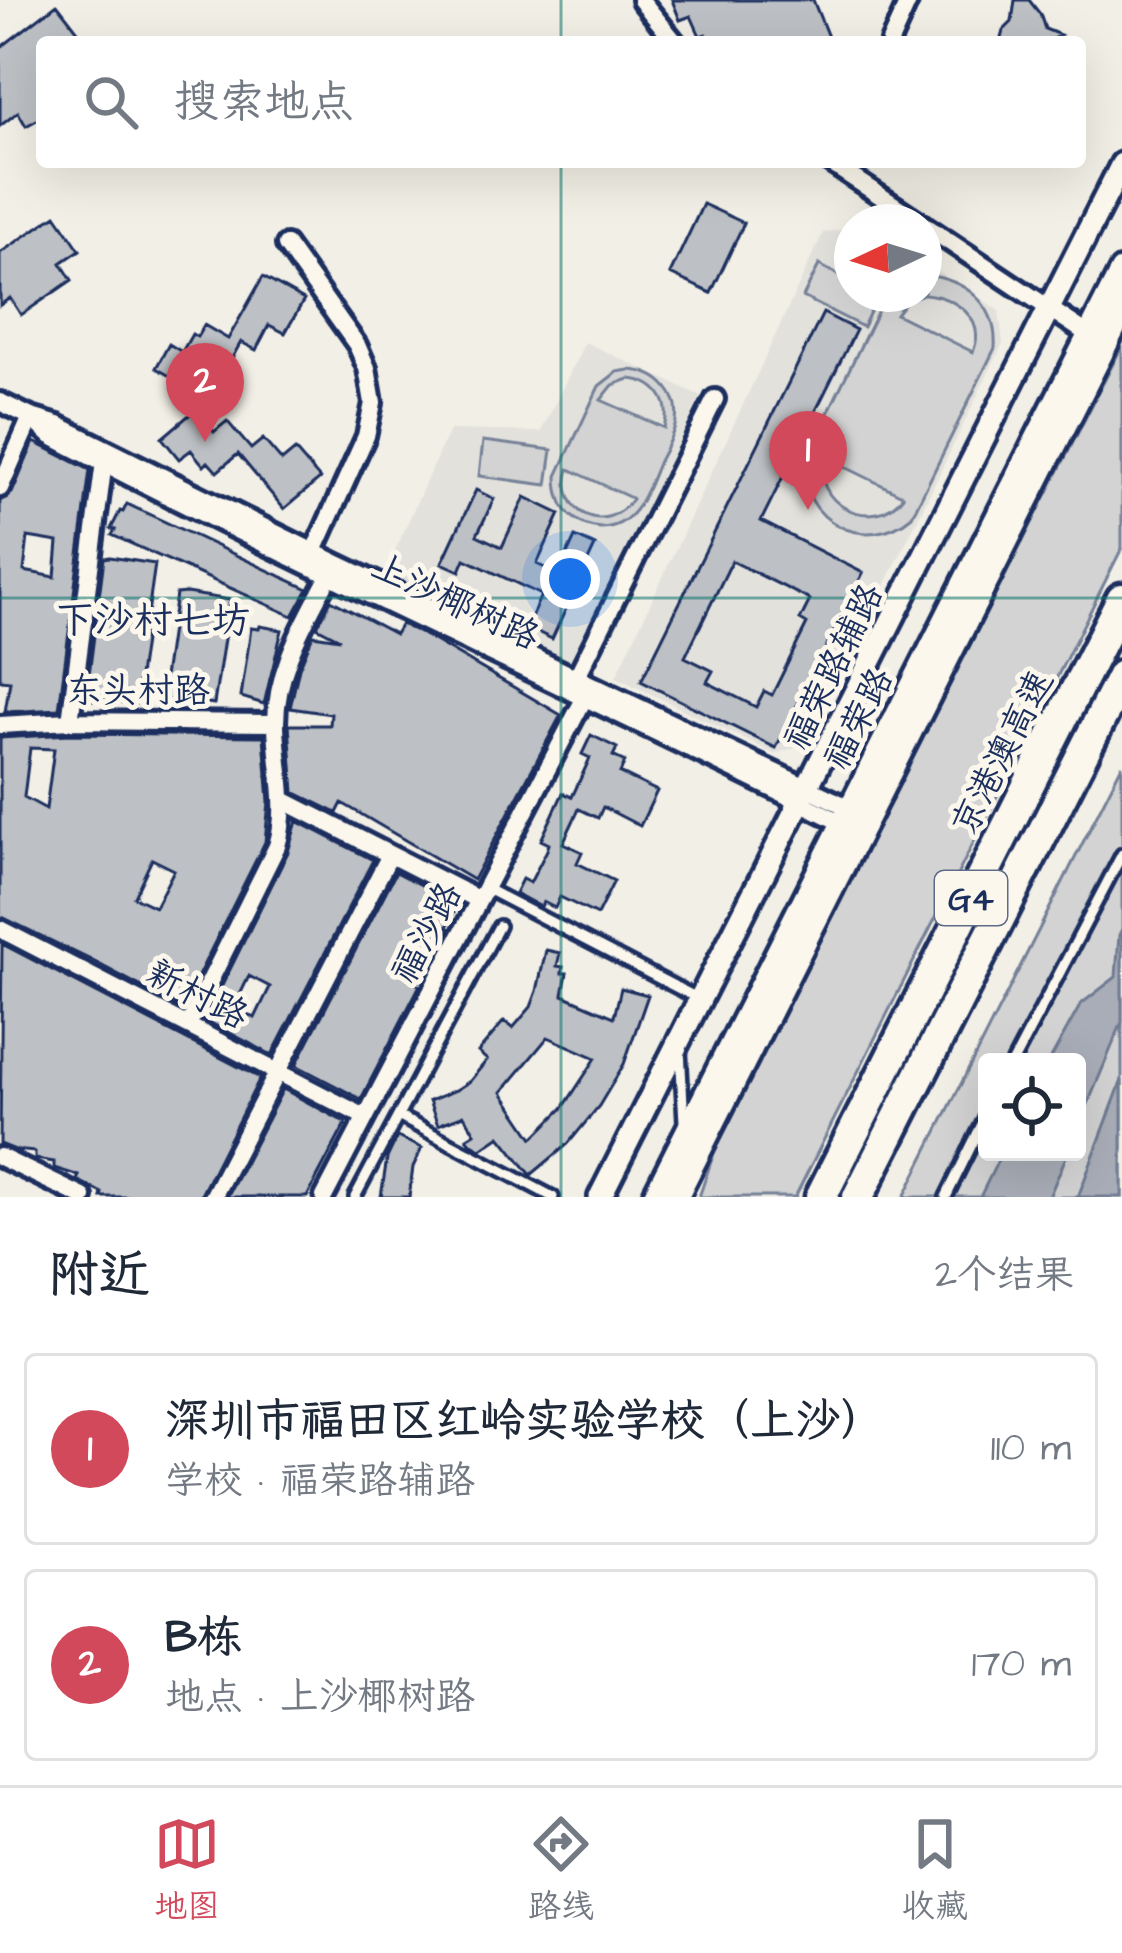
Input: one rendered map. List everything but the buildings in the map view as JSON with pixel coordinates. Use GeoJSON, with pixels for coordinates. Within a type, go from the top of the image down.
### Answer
{"type":"FeatureCollection","features":[{"type":"Feature","properties":{"kind":"highway","name":"京港澳高速"},"geometry":{"type":"LineString","coordinates":[[821,1197],[1122,598]]}},
{"type":"Feature","properties":{"kind":"highway","name":"京港澳高速"},"geometry":{"type":"LineString","coordinates":[[858,1197],[1122,676]]}},
{"type":"Feature","properties":{"kind":"main road","name":"福荣路"},"geometry":{"type":"LineString","coordinates":[[675,1197],[856,821],[1097,340],[1122,272]]}},
{"type":"Feature","properties":{"kind":"main road","name":"福荣路"},"geometry":{"type":"LineString","coordinates":[[1097,340],[1122,310]]}},
{"type":"Feature","properties":{"kind":"main road","name":"福荣路"},"geometry":{"type":"LineString","coordinates":[[655,1197],[856,821]]}},
{"type":"Feature","properties":{"kind":"street"},"geometry":{"type":"LineString","coordinates":[[641,0],[670,36]]}},
{"type":"Feature","properties":{"kind":"street"},"geometry":{"type":"LineString","coordinates":[[893,36],[909,0]]}},
{"type":"Feature","properties":{"kind":"street","name":"福荣路辅路"},"geometry":{"type":"LineString","coordinates":[[600,1197],[1122,164]]}},
{"type":"Feature","properties":{"kind":"street"},"geometry":{"type":"LineString","coordinates":[[841,168],[893,204]]}},
{"type":"Feature","properties":{"kind":"street"},"geometry":{"type":"LineString","coordinates":[[942,237],[1097,340]]}},
{"type":"Feature","properties":{"kind":"street"},"geometry":{"type":"LineString","coordinates":[[286,245],[357,345],[373,403],[366,436],[310,559]]}},
{"type":"Feature","properties":{"kind":"street"},"geometry":{"type":"LineString","coordinates":[[578,676],[715,399]]}},
{"type":"Feature","properties":{"kind":"street","name":"上沙椰树路"},"geometry":{"type":"LineString","coordinates":[[0,402],[31,417],[51,436],[105,456],[585,697],[805,795]]}},
{"type":"Feature","properties":{"kind":"street"},"geometry":{"type":"LineString","coordinates":[[0,488],[31,417]]}},
{"type":"Feature","properties":{"kind":"street"},"geometry":{"type":"LineString","coordinates":[[70,721],[105,456]]}},
{"type":"Feature","properties":{"kind":"street"},"geometry":{"type":"LineString","coordinates":[[188,1025],[277,846],[284,817],[276,723],[288,656],[332,570]]}},
{"type":"Feature","properties":{"kind":"street","name":"上沙椰树路"},"geometry":{"type":"LineString","coordinates":[[332,570],[578,676],[856,821]]}},
{"type":"Feature","properties":{"kind":"street","name":"福沙路"},"geometry":{"type":"LineString","coordinates":[[324,1197],[585,697]]}},
{"type":"Feature","properties":{"kind":"street","name":"东头村路"},"geometry":{"type":"LineString","coordinates":[[0,724],[276,723]]}},
{"type":"Feature","properties":{"kind":"street"},"geometry":{"type":"LineString","coordinates":[[283,800],[390,855],[482,894]]}},
{"type":"Feature","properties":{"kind":"street"},"geometry":{"type":"LineString","coordinates":[[212,1197],[390,855]]}},
{"type":"Feature","properties":{"kind":"street","name":"新村路"},"geometry":{"type":"LineString","coordinates":[[0,930],[365,1117]]}},
{"type":"Feature","properties":{"kind":"street"},"geometry":{"type":"LineString","coordinates":[[0,1156],[83,1197]]}},
{"type":"Feature","properties":{"kind":"lane"},"geometry":{"type":"LineString","coordinates":[[1018,1053],[1122,854]]}},
{"type":"Feature","properties":{"kind":"lane"},"geometry":{"type":"LineString","coordinates":[[482,894],[699,999]]}},
{"type":"Feature","properties":{"kind":"lane"},"geometry":{"type":"LineString","coordinates":[[355,1197],[499,926]]}},
{"type":"Feature","properties":{"kind":"lane"},"geometry":{"type":"LineString","coordinates":[[681,1037],[682,1144]]}},
{"type":"Feature","properties":{"kind":"lane"},"geometry":{"type":"LineString","coordinates":[[398,1116],[553,1197]]}},
{"type":"Feature","properties":{"kind":"lane"},"geometry":{"type":"LineString","coordinates":[[946,1197],[978,1132]]}},
{"type":"Feature","properties":{"kind":"shaded area"},"geometry":{"type":"Polygon","coordinates":[[[834,231],[834,312],[942,312],[942,274],[999,310],[1003,343],[808,744],[774,754],[616,677],[823,233],[834,231]]]}},
{"type":"Feature","properties":{"kind":"shaded area"},"geometry":{"type":"Polygon","coordinates":[[[819,265],[834,273],[834,312],[870,312],[863,327],[803,297],[819,265]]]}},
{"type":"Feature","properties":{"kind":"shaded area"},"geometry":{"type":"Polygon","coordinates":[[[942,278],[976,296],[991,319],[995,348],[912,516],[875,532],[839,526],[812,501],[804,462],[877,312],[898,312],[973,352],[976,329],[972,320],[942,298],[942,278]],[[825,457],[826,488],[847,509],[876,513],[891,508],[903,496],[825,457]]]}},
{"type":"Feature","properties":{"kind":"shaded area"},"geometry":{"type":"Polygon","coordinates":[[[585,342],[701,396],[569,664],[382,580],[449,430],[541,432],[585,342]]]}},
{"type":"Feature","properties":{"kind":"shaded area"},"geometry":{"type":"Polygon","coordinates":[[[1122,346],[1122,548],[795,1197],[699,1197],[718,1141],[1122,346]]]}},
{"type":"Feature","properties":{"kind":"shaded area"},"geometry":{"type":"Polygon","coordinates":[[[640,371],[659,380],[672,395],[677,415],[639,505],[623,521],[600,528],[580,522],[565,509],[557,476],[599,386],[617,372],[640,371]],[[629,379],[613,385],[601,400],[664,428],[666,409],[660,394],[629,379]],[[569,469],[570,498],[586,515],[609,517],[632,499],[631,498],[569,469]]]}},
{"type":"Feature","properties":{"kind":"shaded area"},"geometry":{"type":"Polygon","coordinates":[[[483,441],[552,450],[547,485],[479,476],[483,441]]]}},
{"type":"Feature","properties":{"kind":"shaded area"},"geometry":{"type":"Polygon","coordinates":[[[1122,765],[1122,1197],[904,1197],[1122,765]]]}},
{"type":"Feature","properties":{"kind":"shaded area"},"geometry":{"type":"Polygon","coordinates":[[[1122,929],[1122,1022],[1086,1108],[1086,1053],[1054,1053],[1081,1004],[1116,977],[1122,929]]]}},
{"type":"Feature","properties":{"kind":"shaded area"},"geometry":{"type":"Polygon","coordinates":[[[1122,1080],[1122,1197],[1078,1197],[1122,1080]]]}},
{"type":"Feature","properties":{"kind":"shaded area"},"geometry":{"type":"Polygon","coordinates":[[[998,1161],[1064,1161],[1049,1197],[980,1197],[998,1161]]]}},
{"type":"Feature","properties":{"kind":"place","name":"B栋"},"geometry":{"type":"Point","coordinates":[205,442]}},
{"type":"Feature","properties":{"kind":"place","name":"深圳市福田区红岭实验学校（上沙）"},"geometry":{"type":"Point","coordinates":[808,510]}},
{"type":"Feature","properties":{"kind":"district","name":"下沙村七坊"},"geometry":{"type":"Point","coordinates":[153,619]}}]}
